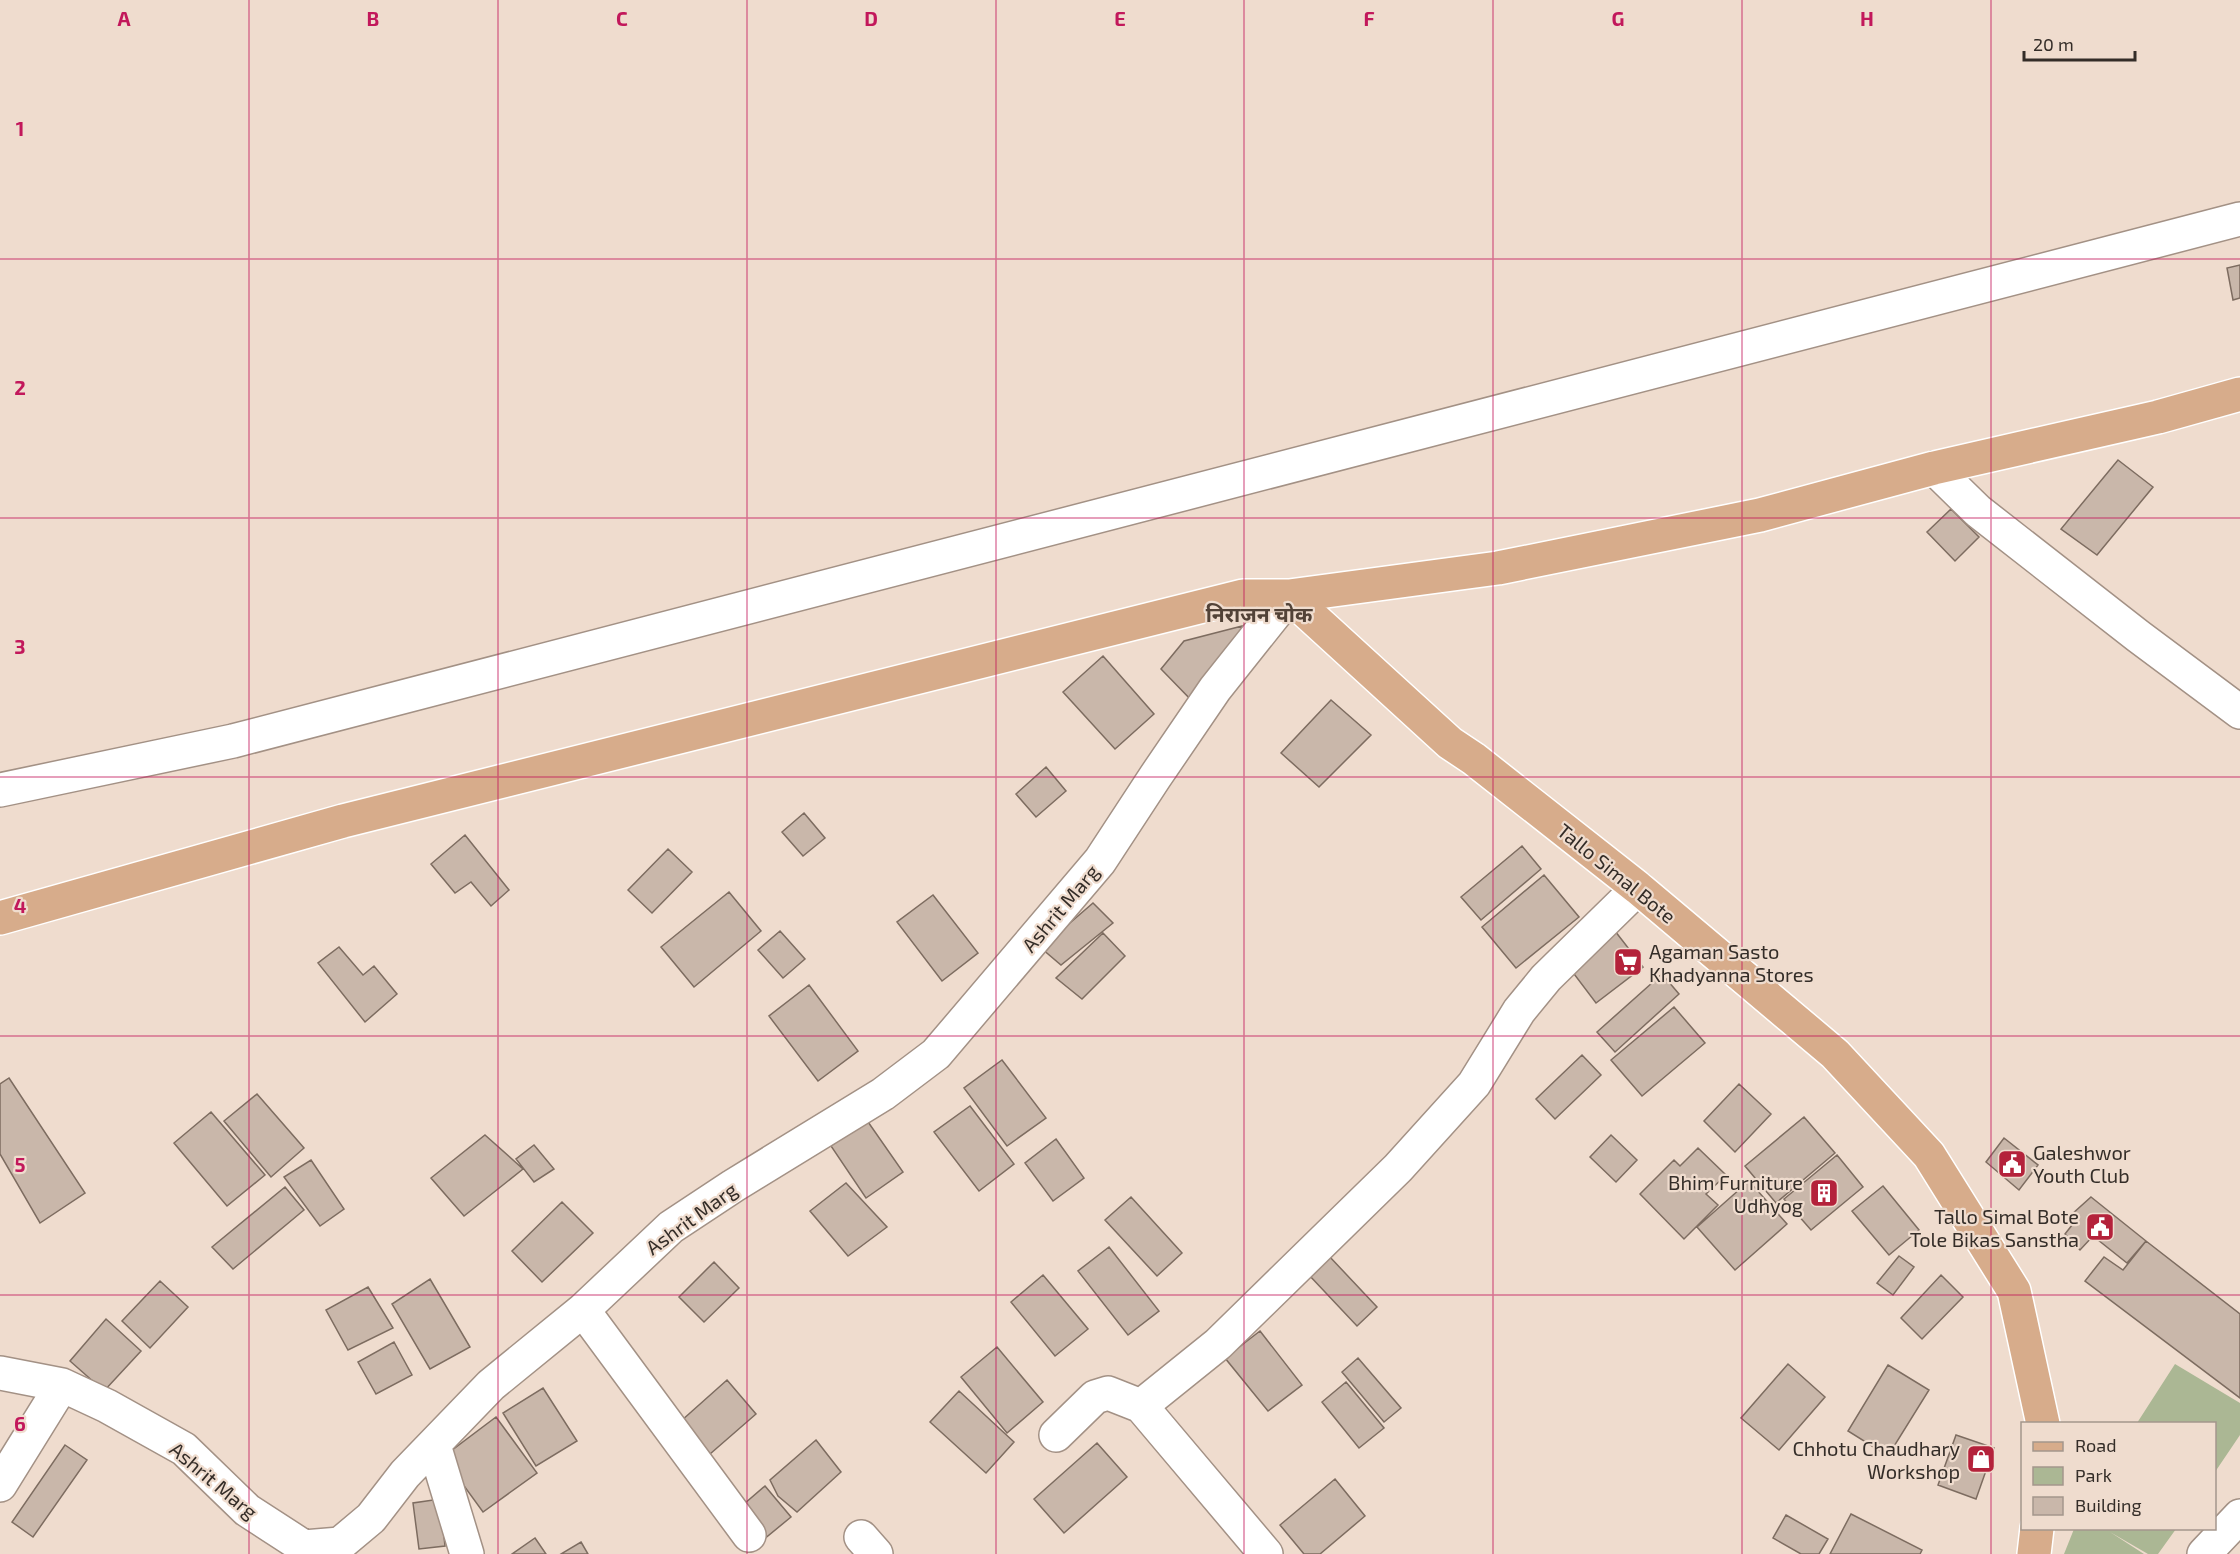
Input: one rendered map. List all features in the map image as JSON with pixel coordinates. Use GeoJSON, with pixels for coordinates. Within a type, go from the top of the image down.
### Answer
{"type":"FeatureCollection","features":[{"type":"Feature","properties":{"kind":"main road"},"geometry":{"type":"LineString","coordinates":[[0,918],[343,821],[1200,606],[1243,596],[1289,596],[1510,565],[1760,515],[1934,468],[2158,417],[2240,394]]}},
{"type":"Feature","properties":{"kind":"main road","name":"Tallo Simal Bote"},"geometry":{"type":"LineString","coordinates":[[1289,596],[1450,743],[1474,759],[1638,888],[1835,1054],[1929,1155],[2014,1291],[2043,1422]]}},
{"type":"Feature","properties":{"kind":"main road"},"geometry":{"type":"LineString","coordinates":[[2034,1554],[2037,1530]]}},
{"type":"Feature","properties":{"kind":"street"},"geometry":{"type":"LineString","coordinates":[[0,790],[233,741],[2240,219]]}},
{"type":"Feature","properties":{"kind":"street"},"geometry":{"type":"LineString","coordinates":[[1934,468],[1978,511],[2240,712]]}},
{"type":"Feature","properties":{"kind":"street","name":"Ashrit Marg"},"geometry":{"type":"LineString","coordinates":[[0,1373],[62,1385],[107,1406],[184,1449],[247,1510],[304,1547],[340,1544],[371,1518],[405,1474],[491,1385],[583,1310],[671,1227],[883,1094],[936,1054],[1100,861],[1215,690],[1289,596]]}},
{"type":"Feature","properties":{"kind":"street"},"geometry":{"type":"LineString","coordinates":[[1141,1406],[1218,1344],[1398,1168],[1474,1084],[1519,1011],[1546,978],[1638,888]]}},
{"type":"Feature","properties":{"kind":"street"},"geometry":{"type":"LineString","coordinates":[[583,1310],[749,1535]]}},
{"type":"Feature","properties":{"kind":"street"},"geometry":{"type":"LineString","coordinates":[[0,1485],[62,1385]]}},
{"type":"Feature","properties":{"kind":"street"},"geometry":{"type":"LineString","coordinates":[[1056,1435],[1095,1397],[1108,1393],[1141,1406],[1266,1554]]}},
{"type":"Feature","properties":{"kind":"street"},"geometry":{"type":"LineString","coordinates":[[434,1445],[467,1554]]}},
{"type":"Feature","properties":{"kind":"street"},"geometry":{"type":"LineString","coordinates":[[2204,1554],[2240,1516]]}},
{"type":"Feature","properties":{"kind":"green space"},"geometry":{"type":"Polygon","coordinates":[[[2175,1364],[2240,1403],[2240,1435],[2216,1471],[2216,1422],[2138,1422],[2175,1364]]]}},
{"type":"Feature","properties":{"kind":"green space"},"geometry":{"type":"Polygon","coordinates":[[[2074,1530],[2175,1530],[2158,1554],[2148,1554],[2110,1532],[2144,1554],[2064,1554],[2074,1530]]]}},
{"type":"Feature","properties":{"kind":"building"},"geometry":{"type":"Polygon","coordinates":[[[2240,265],[2240,298],[2233,300],[2227,268],[2240,265]]]}},
{"type":"Feature","properties":{"kind":"building"},"geometry":{"type":"Polygon","coordinates":[[[2118,460],[2153,487],[2097,555],[2061,529],[2118,460]]]}},
{"type":"Feature","properties":{"kind":"building"},"geometry":{"type":"Polygon","coordinates":[[[1951,509],[1979,537],[1955,561],[1927,532],[1951,509]]]}},
{"type":"Feature","properties":{"kind":"building"},"geometry":{"type":"Polygon","coordinates":[[[1242,626],[1240,646],[1197,706],[1161,669],[1184,641],[1242,626]]]}},
{"type":"Feature","properties":{"kind":"building"},"geometry":{"type":"Polygon","coordinates":[[[1103,656],[1154,714],[1115,749],[1063,692],[1103,656]]]}},
{"type":"Feature","properties":{"kind":"building"},"geometry":{"type":"Polygon","coordinates":[[[1331,700],[1371,735],[1319,787],[1281,753],[1331,700]]]}},
{"type":"Feature","properties":{"kind":"building"},"geometry":{"type":"Polygon","coordinates":[[[1046,767],[1066,791],[1036,817],[1016,794],[1046,767]]]}},
{"type":"Feature","properties":{"kind":"building"},"geometry":{"type":"Polygon","coordinates":[[[804,813],[825,838],[803,856],[782,832],[804,813]]]}},
{"type":"Feature","properties":{"kind":"building"},"geometry":{"type":"Polygon","coordinates":[[[465,835],[509,890],[491,906],[471,882],[455,893],[431,864],[465,835]]]}},
{"type":"Feature","properties":{"kind":"building"},"geometry":{"type":"Polygon","coordinates":[[[1522,846],[1541,869],[1481,920],[1461,897],[1522,846]]]}},
{"type":"Feature","properties":{"kind":"building"},"geometry":{"type":"Polygon","coordinates":[[[668,849],[692,872],[652,913],[628,890],[668,849]]]}},
{"type":"Feature","properties":{"kind":"building"},"geometry":{"type":"Polygon","coordinates":[[[1544,875],[1579,917],[1516,968],[1482,927],[1544,875]]]}},
{"type":"Feature","properties":{"kind":"building"},"geometry":{"type":"Polygon","coordinates":[[[729,892],[761,931],[694,987],[661,947],[729,892]]]}},
{"type":"Feature","properties":{"kind":"building"},"geometry":{"type":"Polygon","coordinates":[[[933,895],[978,953],[942,981],[897,922],[933,895]]]}},
{"type":"Feature","properties":{"kind":"building"},"geometry":{"type":"Polygon","coordinates":[[[1093,903],[1113,923],[1061,965],[1041,948],[1093,903]]]}},
{"type":"Feature","properties":{"kind":"building"},"geometry":{"type":"Polygon","coordinates":[[[780,931],[805,959],[783,978],[758,950],[780,931]]]}},
{"type":"Feature","properties":{"kind":"building"},"geometry":{"type":"Polygon","coordinates":[[[1615,931],[1643,967],[1596,1003],[1568,966],[1615,931]]]}},
{"type":"Feature","properties":{"kind":"building"},"geometry":{"type":"Polygon","coordinates":[[[1103,933],[1125,956],[1082,999],[1056,978],[1103,933]]]}},
{"type":"Feature","properties":{"kind":"building"},"geometry":{"type":"Polygon","coordinates":[[[339,947],[363,975],[374,966],[397,994],[365,1022],[318,963],[339,947]]]}},
{"type":"Feature","properties":{"kind":"building"},"geometry":{"type":"Polygon","coordinates":[[[1662,974],[1679,994],[1615,1052],[1597,1032],[1662,974]]]}},
{"type":"Feature","properties":{"kind":"building"},"geometry":{"type":"Polygon","coordinates":[[[809,985],[858,1051],[818,1081],[769,1016],[809,985]]]}},
{"type":"Feature","properties":{"kind":"building"},"geometry":{"type":"Polygon","coordinates":[[[1674,1007],[1705,1043],[1642,1096],[1611,1060],[1674,1007]]]}},
{"type":"Feature","properties":{"kind":"building"},"geometry":{"type":"Polygon","coordinates":[[[1582,1055],[1601,1075],[1555,1119],[1536,1099],[1582,1055]]]}},
{"type":"Feature","properties":{"kind":"building"},"geometry":{"type":"Polygon","coordinates":[[[1002,1060],[1046,1118],[1007,1146],[964,1088],[1002,1060]]]}},
{"type":"Feature","properties":{"kind":"building"},"geometry":{"type":"Polygon","coordinates":[[[9,1078],[85,1193],[40,1223],[0,1154],[0,1084],[9,1078]]]}},
{"type":"Feature","properties":{"kind":"building"},"geometry":{"type":"Polygon","coordinates":[[[1739,1084],[1771,1114],[1735,1152],[1704,1121],[1739,1084]]]}},
{"type":"Feature","properties":{"kind":"building"},"geometry":{"type":"Polygon","coordinates":[[[257,1094],[304,1148],[271,1177],[224,1121],[257,1094]]]}},
{"type":"Feature","properties":{"kind":"building"},"geometry":{"type":"Polygon","coordinates":[[[970,1106],[1014,1164],[979,1191],[934,1132],[970,1106]]]}},
{"type":"Feature","properties":{"kind":"building"},"geometry":{"type":"Polygon","coordinates":[[[211,1112],[265,1175],[227,1206],[174,1143],[211,1112]]]}},
{"type":"Feature","properties":{"kind":"building"},"geometry":{"type":"Polygon","coordinates":[[[1804,1117],[1835,1153],[1776,1203],[1745,1166],[1804,1117]]]}},
{"type":"Feature","properties":{"kind":"building"},"geometry":{"type":"Polygon","coordinates":[[[866,1119],[903,1172],[866,1198],[831,1146],[866,1119]]]}},
{"type":"Feature","properties":{"kind":"building"},"geometry":{"type":"Polygon","coordinates":[[[485,1135],[523,1169],[464,1216],[431,1178],[485,1135]]]}},
{"type":"Feature","properties":{"kind":"building"},"geometry":{"type":"Polygon","coordinates":[[[1611,1135],[1637,1160],[1616,1182],[1590,1157],[1611,1135]]]}},
{"type":"Feature","properties":{"kind":"building","name":"Galeshwor Youth Club"},"geometry":{"type":"Polygon","coordinates":[[[2004,1138],[2038,1165],[2019,1190],[1986,1162],[2004,1138]]]}},
{"type":"Feature","properties":{"kind":"building"},"geometry":{"type":"Polygon","coordinates":[[[1056,1139],[1084,1178],[1053,1201],[1025,1163],[1056,1139]]]}},
{"type":"Feature","properties":{"kind":"building"},"geometry":{"type":"Polygon","coordinates":[[[534,1145],[554,1169],[534,1182],[516,1159],[534,1145]]]}},
{"type":"Feature","properties":{"kind":"building"},"geometry":{"type":"Polygon","coordinates":[[[1698,1148],[1726,1175],[1706,1194],[1718,1205],[1684,1239],[1640,1194],[1674,1160],[1680,1166],[1698,1148]]]}},
{"type":"Feature","properties":{"kind":"building","name":"Bhim Furniture Udhyog"},"geometry":{"type":"Polygon","coordinates":[[[1837,1155],[1863,1187],[1811,1230],[1784,1199],[1837,1155]]]}},
{"type":"Feature","properties":{"kind":"building"},"geometry":{"type":"Polygon","coordinates":[[[311,1160],[344,1209],[320,1226],[284,1177],[311,1160]]]}},
{"type":"Feature","properties":{"kind":"building"},"geometry":{"type":"Polygon","coordinates":[[[1749,1181],[1787,1224],[1735,1270],[1697,1227],[1749,1181]]]}},
{"type":"Feature","properties":{"kind":"building"},"geometry":{"type":"Polygon","coordinates":[[[846,1183],[887,1227],[848,1256],[810,1211],[846,1183]]]}},
{"type":"Feature","properties":{"kind":"building"},"geometry":{"type":"Polygon","coordinates":[[[1883,1186],[1919,1230],[1889,1255],[1852,1211],[1883,1186]]]}},
{"type":"Feature","properties":{"kind":"building"},"geometry":{"type":"Polygon","coordinates":[[[285,1187],[304,1210],[233,1269],[212,1247],[285,1187]]]}},
{"type":"Feature","properties":{"kind":"building"},"geometry":{"type":"Polygon","coordinates":[[[1131,1197],[1182,1253],[1157,1276],[1105,1220],[1131,1197]]]}},
{"type":"Feature","properties":{"kind":"building","name":"Tallo Simal Bote Tole Bikas Sanstha"},"geometry":{"type":"Polygon","coordinates":[[[2091,1197],[2146,1241],[2127,1263],[2093,1236],[2080,1250],[2065,1234],[2076,1220],[2071,1215],[2091,1197]]]}},
{"type":"Feature","properties":{"kind":"building"},"geometry":{"type":"Polygon","coordinates":[[[562,1202],[593,1233],[542,1282],[512,1251],[562,1202]]]}},
{"type":"Feature","properties":{"kind":"building"},"geometry":{"type":"Polygon","coordinates":[[[2146,1241],[2240,1314],[2240,1398],[2085,1281],[2104,1257],[2123,1270],[2146,1241]]]}},
{"type":"Feature","properties":{"kind":"building"},"geometry":{"type":"Polygon","coordinates":[[[1109,1247],[1159,1311],[1128,1335],[1078,1271],[1109,1247]]]}},
{"type":"Feature","properties":{"kind":"building"},"geometry":{"type":"Polygon","coordinates":[[[1329,1256],[1377,1307],[1357,1326],[1309,1275],[1329,1256]]]}},
{"type":"Feature","properties":{"kind":"building"},"geometry":{"type":"Polygon","coordinates":[[[1899,1256],[1914,1267],[1893,1295],[1877,1283],[1899,1256]]]}},
{"type":"Feature","properties":{"kind":"building"},"geometry":{"type":"Polygon","coordinates":[[[714,1262],[739,1288],[704,1322],[679,1297],[714,1262]]]}},
{"type":"Feature","properties":{"kind":"building"},"geometry":{"type":"Polygon","coordinates":[[[1043,1275],[1088,1329],[1055,1356],[1011,1302],[1043,1275]]]}},
{"type":"Feature","properties":{"kind":"building"},"geometry":{"type":"Polygon","coordinates":[[[1941,1275],[1963,1297],[1922,1339],[1901,1318],[1941,1275]]]}},
{"type":"Feature","properties":{"kind":"building"},"geometry":{"type":"Polygon","coordinates":[[[430,1279],[470,1347],[430,1369],[392,1304],[430,1279]]]}},
{"type":"Feature","properties":{"kind":"building"},"geometry":{"type":"Polygon","coordinates":[[[160,1281],[188,1307],[150,1348],[122,1321],[160,1281]]]}},
{"type":"Feature","properties":{"kind":"building"},"geometry":{"type":"Polygon","coordinates":[[[368,1287],[393,1328],[348,1350],[326,1310],[368,1287]]]}},
{"type":"Feature","properties":{"kind":"building"},"geometry":{"type":"Polygon","coordinates":[[[106,1319],[141,1351],[104,1391],[70,1361],[106,1319]]]}},
{"type":"Feature","properties":{"kind":"building"},"geometry":{"type":"Polygon","coordinates":[[[1260,1331],[1302,1385],[1268,1411],[1225,1358],[1260,1331]]]}},
{"type":"Feature","properties":{"kind":"building"},"geometry":{"type":"Polygon","coordinates":[[[394,1342],[412,1375],[376,1394],[358,1362],[394,1342]]]}},
{"type":"Feature","properties":{"kind":"building"},"geometry":{"type":"Polygon","coordinates":[[[997,1347],[1043,1402],[1007,1433],[961,1377],[997,1347]]]}},
{"type":"Feature","properties":{"kind":"building"},"geometry":{"type":"Polygon","coordinates":[[[1358,1358],[1401,1408],[1384,1422],[1342,1372],[1358,1358]]]}},
{"type":"Feature","properties":{"kind":"building"},"geometry":{"type":"Polygon","coordinates":[[[1788,1364],[1825,1397],[1779,1450],[1741,1418],[1788,1364]]]}},
{"type":"Feature","properties":{"kind":"building"},"geometry":{"type":"Polygon","coordinates":[[[1888,1365],[1929,1390],[1888,1456],[1848,1431],[1888,1365]]]}},
{"type":"Feature","properties":{"kind":"building"},"geometry":{"type":"Polygon","coordinates":[[[727,1380],[756,1414],[710,1454],[681,1421],[727,1380]]]}},
{"type":"Feature","properties":{"kind":"building"},"geometry":{"type":"Polygon","coordinates":[[[1346,1382],[1384,1428],[1359,1448],[1322,1402],[1346,1382]]]}},
{"type":"Feature","properties":{"kind":"building"},"geometry":{"type":"Polygon","coordinates":[[[543,1388],[577,1441],[536,1466],[503,1413],[543,1388]]]}},
{"type":"Feature","properties":{"kind":"building"},"geometry":{"type":"Polygon","coordinates":[[[959,1391],[1014,1442],[986,1473],[930,1422],[959,1391]]]}},
{"type":"Feature","properties":{"kind":"building"},"geometry":{"type":"Polygon","coordinates":[[[496,1417],[537,1473],[483,1512],[443,1457],[496,1417]]]}},
{"type":"Feature","properties":{"kind":"building"},"geometry":{"type":"Polygon","coordinates":[[[1956,1435],[1994,1448],[1976,1499],[1938,1485],[1956,1435]]]}},
{"type":"Feature","properties":{"kind":"building"},"geometry":{"type":"Polygon","coordinates":[[[816,1440],[841,1472],[797,1512],[778,1496],[770,1480],[816,1440]]]}},
{"type":"Feature","properties":{"kind":"building"},"geometry":{"type":"Polygon","coordinates":[[[1097,1443],[1127,1477],[1064,1533],[1034,1499],[1097,1443]]]}},
{"type":"Feature","properties":{"kind":"building"},"geometry":{"type":"Polygon","coordinates":[[[65,1445],[87,1460],[33,1537],[12,1522],[65,1445]]]}},
{"type":"Feature","properties":{"kind":"building"},"geometry":{"type":"Polygon","coordinates":[[[1335,1479],[1365,1516],[1320,1554],[1304,1554],[1280,1525],[1335,1479]]]}},
{"type":"Feature","properties":{"kind":"building"},"geometry":{"type":"Polygon","coordinates":[[[765,1486],[791,1517],[763,1540],[737,1510],[765,1486]]]}},
{"type":"Feature","properties":{"kind":"building"},"geometry":{"type":"Polygon","coordinates":[[[440,1499],[445,1546],[419,1549],[413,1503],[440,1499]]]}},
{"type":"Feature","properties":{"kind":"building"},"geometry":{"type":"Polygon","coordinates":[[[1851,1514],[1922,1550],[1920,1554],[1830,1554],[1851,1514]]]}},
{"type":"Feature","properties":{"kind":"building"},"geometry":{"type":"Polygon","coordinates":[[[1786,1515],[1828,1539],[1819,1554],[1801,1554],[1773,1538],[1786,1515]]]}},
{"type":"Feature","properties":{"kind":"building"},"geometry":{"type":"Polygon","coordinates":[[[535,1538],[546,1554],[512,1554],[535,1538]]]}},
{"type":"Feature","properties":{"kind":"building"},"geometry":{"type":"Polygon","coordinates":[[[581,1542],[588,1554],[561,1554],[581,1542]]]}},
{"type":"Feature","properties":{"kind":"place","name":"Agaman Sasto Khadyanna Stores"},"geometry":{"type":"Point","coordinates":[1628,962]}},
{"type":"Feature","properties":{"kind":"place","name":"Galeshwor Youth Club"},"geometry":{"type":"Point","coordinates":[2012,1164]}},
{"type":"Feature","properties":{"kind":"place","name":"Bhim Furniture Udhyog"},"geometry":{"type":"Point","coordinates":[1824,1193]}},
{"type":"Feature","properties":{"kind":"place","name":"Tallo Simal Bote Tole Bikas Sanstha"},"geometry":{"type":"Point","coordinates":[2100,1227]}},
{"type":"Feature","properties":{"kind":"place","name":"Chhotu Chaudhary Workshop"},"geometry":{"type":"Point","coordinates":[1981,1459]}},
{"type":"Feature","properties":{"kind":"district","name":"निराजन चोक"},"geometry":{"type":"Point","coordinates":[1259,613]}}]}
